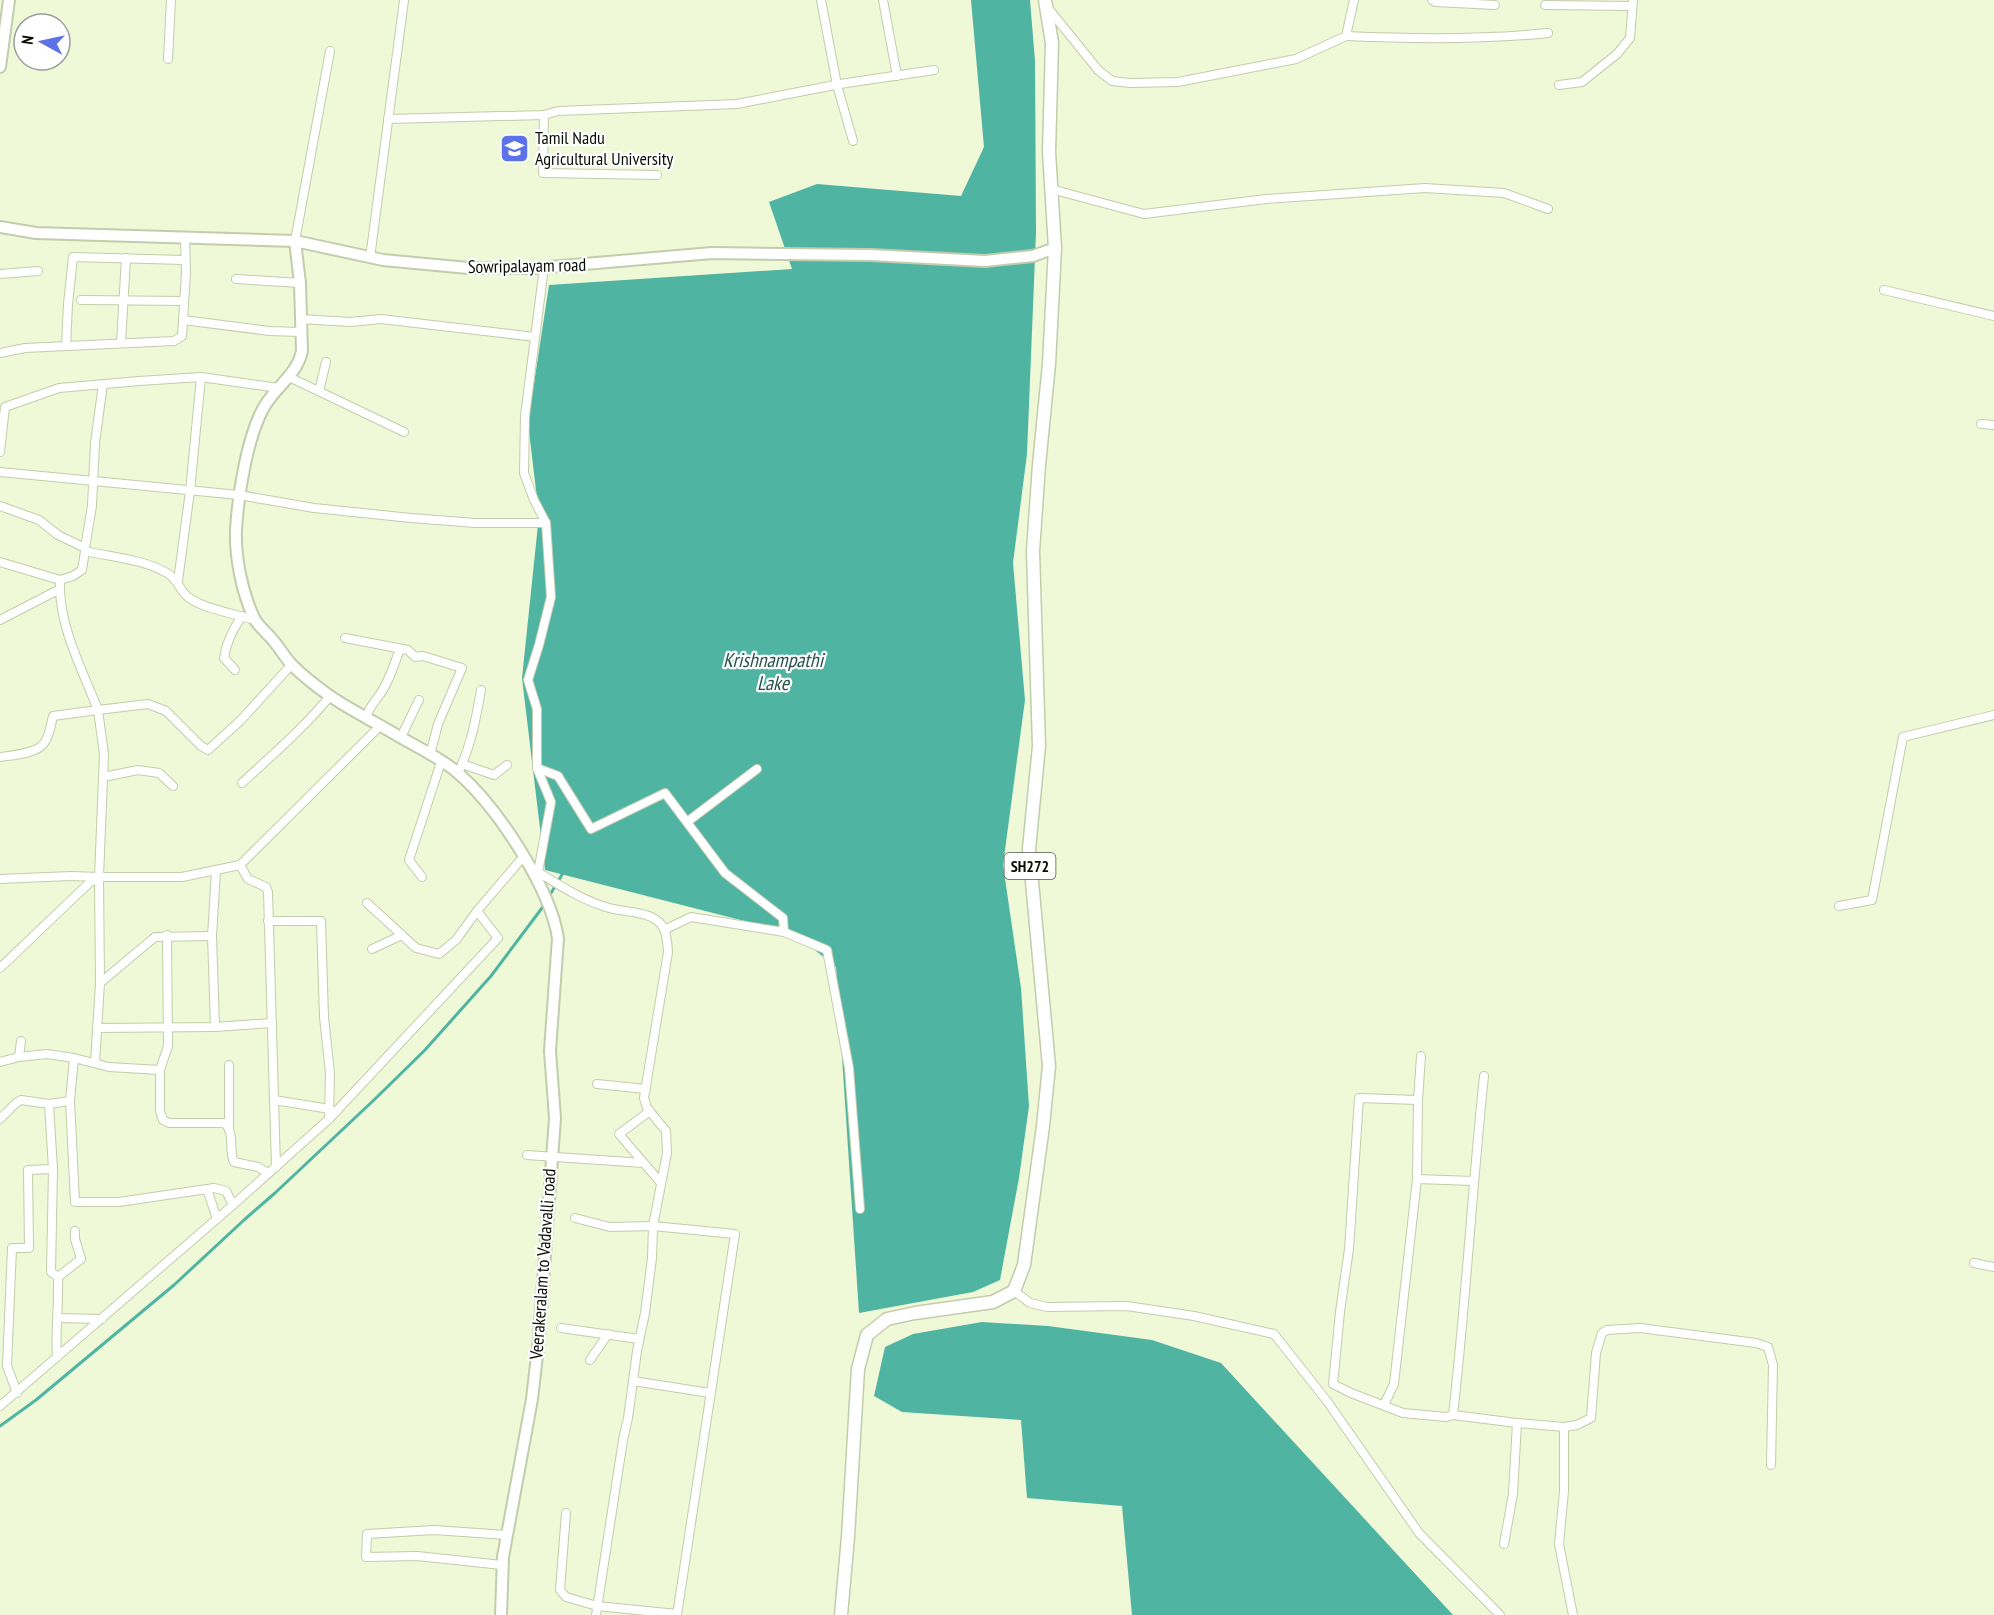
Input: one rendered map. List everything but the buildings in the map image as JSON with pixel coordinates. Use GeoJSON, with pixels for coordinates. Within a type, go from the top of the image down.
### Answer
{"type":"FeatureCollection","features":[{"type":"Feature","properties":{"kind":"main road","name":"SH272"},"geometry":{"type":"LineString","coordinates":[[1014,1291],[1024,1265],[1049,1066],[1029,849],[1039,746],[1033,551],[1049,364],[1055,248],[1049,152],[1052,43],[1046,3]]}},
{"type":"Feature","properties":{"kind":"main road"},"geometry":{"type":"LineString","coordinates":[[841,1615],[858,1369],[867,1335],[887,1319],[993,1302],[1014,1291]]}},
{"type":"Feature","properties":{"kind":"street"},"geometry":{"type":"LineString","coordinates":[[0,67],[9,0]]}},
{"type":"Feature","properties":{"kind":"street"},"geometry":{"type":"LineString","coordinates":[[168,59],[171,0]]}},
{"type":"Feature","properties":{"kind":"street"},"geometry":{"type":"LineString","coordinates":[[370,258],[404,0]]}},
{"type":"Feature","properties":{"kind":"street"},"geometry":{"type":"LineString","coordinates":[[821,0],[837,85],[853,141]]}},
{"type":"Feature","properties":{"kind":"street"},"geometry":{"type":"LineString","coordinates":[[883,0],[897,76]]}},
{"type":"Feature","properties":{"kind":"street"},"geometry":{"type":"LineString","coordinates":[[1346,36],[1354,0]]}},
{"type":"Feature","properties":{"kind":"street"},"geometry":{"type":"LineString","coordinates":[[1432,0],[1465,5],[1495,5]]}},
{"type":"Feature","properties":{"kind":"street"},"geometry":{"type":"LineString","coordinates":[[1046,3],[1098,70],[1112,81],[1130,84],[1178,82],[1224,75],[1296,59],[1346,36],[1394,39],[1498,38],[1548,33]]}},
{"type":"Feature","properties":{"kind":"street"},"geometry":{"type":"LineString","coordinates":[[1545,5],[1632,3],[1630,38],[1617,54],[1582,82],[1559,85]]}},
{"type":"Feature","properties":{"kind":"street"},"geometry":{"type":"LineString","coordinates":[[255,620],[238,565],[236,531],[239,495],[250,442],[264,407],[300,361],[302,351],[300,283],[295,241],[330,51]]}},
{"type":"Feature","properties":{"kind":"street"},"geometry":{"type":"LineString","coordinates":[[388,119],[544,115],[558,111],[737,104],[934,70]]}},
{"type":"Feature","properties":{"kind":"street"},"geometry":{"type":"LineString","coordinates":[[544,115],[543,172],[657,175]]}},
{"type":"Feature","properties":{"kind":"street"},"geometry":{"type":"LineString","coordinates":[[1051,189],[1144,213],[1266,199],[1425,188],[1504,193],[1548,209]]}},
{"type":"Feature","properties":{"kind":"street","name":"Sowripalayam road"},"geometry":{"type":"LineString","coordinates":[[0,227],[36,233],[295,241],[370,258],[468,268],[544,267],[712,254],[871,255],[985,261],[1033,256],[1055,248]]}},
{"type":"Feature","properties":{"kind":"street"},"geometry":{"type":"LineString","coordinates":[[0,353],[25,348],[174,341],[182,336],[186,273],[184,237]]}},
{"type":"Feature","properties":{"kind":"street"},"geometry":{"type":"LineString","coordinates":[[66,346],[72,257],[184,260]]}},
{"type":"Feature","properties":{"kind":"street"},"geometry":{"type":"LineString","coordinates":[[121,343],[126,258]]}},
{"type":"Feature","properties":{"kind":"street"},"geometry":{"type":"LineString","coordinates":[[544,267],[525,416],[524,473],[546,523],[551,597],[528,680],[537,709],[537,768],[551,802],[538,872],[579,896],[606,907],[654,918],[666,934],[668,952],[644,1098],[647,1108],[666,1131],[667,1153],[653,1226],[650,1280],[597,1611]]}},
{"type":"Feature","properties":{"kind":"street"},"geometry":{"type":"LineString","coordinates":[[0,274],[38,271]]}},
{"type":"Feature","properties":{"kind":"street"},"geometry":{"type":"LineString","coordinates":[[236,279],[300,283]]}},
{"type":"Feature","properties":{"kind":"street"},"geometry":{"type":"LineString","coordinates":[[1884,290],[1994,316]]}},
{"type":"Feature","properties":{"kind":"street"},"geometry":{"type":"LineString","coordinates":[[81,300],[184,301]]}},
{"type":"Feature","properties":{"kind":"street"},"geometry":{"type":"LineString","coordinates":[[300,319],[350,322],[381,319],[535,337]]}},
{"type":"Feature","properties":{"kind":"street"},"geometry":{"type":"LineString","coordinates":[[183,320],[269,331],[301,332]]}},
{"type":"Feature","properties":{"kind":"street"},"geometry":{"type":"LineString","coordinates":[[320,391],[326,362]]}},
{"type":"Feature","properties":{"kind":"street"},"geometry":{"type":"LineString","coordinates":[[0,452],[3,407],[59,388],[201,377],[278,388]]}},
{"type":"Feature","properties":{"kind":"street"},"geometry":{"type":"LineString","coordinates":[[178,581],[190,491],[201,377]]}},
{"type":"Feature","properties":{"kind":"street"},"geometry":{"type":"LineString","coordinates":[[289,377],[404,432]]}},
{"type":"Feature","properties":{"kind":"street"},"geometry":{"type":"LineString","coordinates":[[0,562],[60,580],[82,570],[93,506],[95,443],[103,384]]}},
{"type":"Feature","properties":{"kind":"street"},"geometry":{"type":"LineString","coordinates":[[1981,424],[1994,425]]}},
{"type":"Feature","properties":{"kind":"street"},"geometry":{"type":"LineString","coordinates":[[0,472],[239,495],[314,508],[411,518],[475,523],[546,523]]}},
{"type":"Feature","properties":{"kind":"street"},"geometry":{"type":"LineString","coordinates":[[0,506],[39,520],[58,535],[85,550],[149,565],[167,573],[178,581],[187,597],[255,620]]}},
{"type":"Feature","properties":{"kind":"street"},"geometry":{"type":"LineString","coordinates":[[60,580],[60,599],[69,637],[98,710],[104,754],[99,877],[100,983],[94,1063]]}},
{"type":"Feature","properties":{"kind":"street"},"geometry":{"type":"LineString","coordinates":[[0,620],[60,589]]}},
{"type":"Feature","properties":{"kind":"street"},"geometry":{"type":"LineString","coordinates":[[235,670],[224,658],[225,650],[231,632],[242,616]]}},
{"type":"Feature","properties":{"kind":"street","name":"Veerakeralam to Vadavalli road"},"geometry":{"type":"LineString","coordinates":[[255,620],[292,664],[330,696],[441,762],[460,768],[538,872],[539,887],[556,925],[558,938],[550,1051],[555,1118],[539,1338],[533,1389],[502,1565],[501,1615]]}},
{"type":"Feature","properties":{"kind":"street"},"geometry":{"type":"LineString","coordinates":[[345,638],[408,650],[415,657],[423,656],[462,668],[438,724],[430,755]]}},
{"type":"Feature","properties":{"kind":"street"},"geometry":{"type":"LineString","coordinates":[[366,717],[370,706],[378,698],[392,670],[400,649]]}},
{"type":"Feature","properties":{"kind":"street"},"geometry":{"type":"LineString","coordinates":[[0,757],[42,746],[53,716],[148,704],[166,711],[201,746],[208,750],[241,720],[292,664]]}},
{"type":"Feature","properties":{"kind":"street"},"geometry":{"type":"LineString","coordinates":[[481,690],[473,735],[460,768],[494,776],[507,765]]}},
{"type":"Feature","properties":{"kind":"street"},"geometry":{"type":"LineString","coordinates":[[242,783],[318,711],[330,696]]}},
{"type":"Feature","properties":{"kind":"street"},"geometry":{"type":"LineString","coordinates":[[401,737],[419,700]]}},
{"type":"Feature","properties":{"kind":"street"},"geometry":{"type":"LineString","coordinates":[[1839,906],[1872,900],[1903,737],[1994,715]]}},
{"type":"Feature","properties":{"kind":"street"},"geometry":{"type":"LineString","coordinates":[[0,879],[182,877],[240,865],[381,725]]}},
{"type":"Feature","properties":{"kind":"street"},"geometry":{"type":"LineString","coordinates":[[422,877],[409,860],[441,762]]}},
{"type":"Feature","properties":{"kind":"street"},"geometry":{"type":"LineString","coordinates":[[537,768],[558,776],[591,829],[665,793],[725,873],[783,918],[784,932]]}},
{"type":"Feature","properties":{"kind":"street"},"geometry":{"type":"LineString","coordinates":[[687,822],[757,769]]}},
{"type":"Feature","properties":{"kind":"street"},"geometry":{"type":"LineString","coordinates":[[103,777],[138,770],[159,773],[173,786]]}},
{"type":"Feature","properties":{"kind":"street"},"geometry":{"type":"LineString","coordinates":[[367,903],[416,948],[439,954],[456,940],[477,911],[524,856]]}},
{"type":"Feature","properties":{"kind":"street"},"geometry":{"type":"LineString","coordinates":[[240,865],[248,879],[266,887],[268,892],[276,1167]]}},
{"type":"Feature","properties":{"kind":"street"},"geometry":{"type":"LineString","coordinates":[[215,1027],[212,936],[216,871]]}},
{"type":"Feature","properties":{"kind":"street"},"geometry":{"type":"LineString","coordinates":[[0,968],[71,899],[99,877]]}},
{"type":"Feature","properties":{"kind":"street"},"geometry":{"type":"LineString","coordinates":[[0,1406],[330,1119],[498,938],[477,911]]}},
{"type":"Feature","properties":{"kind":"street"},"geometry":{"type":"LineString","coordinates":[[664,930],[691,916],[784,932],[827,950],[849,1068],[860,1209]]}},
{"type":"Feature","properties":{"kind":"street"},"geometry":{"type":"LineString","coordinates":[[268,921],[321,921],[324,1017],[330,1073],[330,1119]]}},
{"type":"Feature","properties":{"kind":"street"},"geometry":{"type":"LineString","coordinates":[[167,935],[168,1046],[160,1070],[160,1111],[163,1120],[169,1123],[224,1123],[229,1127]]}},
{"type":"Feature","properties":{"kind":"street"},"geometry":{"type":"LineString","coordinates":[[372,949],[402,935]]}},
{"type":"Feature","properties":{"kind":"street"},"geometry":{"type":"LineString","coordinates":[[100,983],[154,937],[212,936]]}},
{"type":"Feature","properties":{"kind":"street"},"geometry":{"type":"LineString","coordinates":[[97,1028],[215,1027],[272,1023]]}},
{"type":"Feature","properties":{"kind":"street"},"geometry":{"type":"LineString","coordinates":[[19,1057],[21,1041]]}},
{"type":"Feature","properties":{"kind":"street"},"geometry":{"type":"LineString","coordinates":[[0,1062],[47,1054],[110,1067],[160,1070]]}},
{"type":"Feature","properties":{"kind":"street"},"geometry":{"type":"LineString","coordinates":[[1384,1405],[1394,1384],[1417,1179],[1421,1056]]}},
{"type":"Feature","properties":{"kind":"street"},"geometry":{"type":"LineString","coordinates":[[74,1058],[70,1101],[75,1202],[119,1202],[214,1188],[226,1191],[233,1205]]}},
{"type":"Feature","properties":{"kind":"street"},"geometry":{"type":"LineString","coordinates":[[229,1065],[231,1158],[234,1162],[258,1167],[268,1173]]}},
{"type":"Feature","properties":{"kind":"street"},"geometry":{"type":"LineString","coordinates":[[1453,1415],[1484,1076]]}},
{"type":"Feature","properties":{"kind":"street"},"geometry":{"type":"LineString","coordinates":[[597,1084],[646,1089]]}},
{"type":"Feature","properties":{"kind":"street"},"geometry":{"type":"LineString","coordinates":[[1327,1401],[1333,1384],[1349,1249],[1359,1098],[1418,1100]]}},
{"type":"Feature","properties":{"kind":"street"},"geometry":{"type":"LineString","coordinates":[[0,1119],[15,1103],[21,1100],[49,1104],[70,1101]]}},
{"type":"Feature","properties":{"kind":"street"},"geometry":{"type":"LineString","coordinates":[[274,1100],[330,1108]]}},
{"type":"Feature","properties":{"kind":"street"},"geometry":{"type":"LineString","coordinates":[[49,1104],[53,1169],[51,1272],[58,1277]]}},
{"type":"Feature","properties":{"kind":"street"},"geometry":{"type":"LineString","coordinates":[[650,1112],[619,1134],[661,1183]]}},
{"type":"Feature","properties":{"kind":"street"},"geometry":{"type":"LineString","coordinates":[[527,1155],[643,1163]]}},
{"type":"Feature","properties":{"kind":"street"},"geometry":{"type":"LineString","coordinates":[[16,1393],[7,1366],[12,1248],[29,1248],[28,1170],[53,1169]]}},
{"type":"Feature","properties":{"kind":"street"},"geometry":{"type":"LineString","coordinates":[[1417,1179],[1473,1181]]}},
{"type":"Feature","properties":{"kind":"street"},"geometry":{"type":"LineString","coordinates":[[207,1189],[217,1219]]}},
{"type":"Feature","properties":{"kind":"street"},"geometry":{"type":"LineString","coordinates":[[566,1513],[560,1590],[566,1597],[597,1611],[677,1615],[735,1234],[653,1226],[610,1227],[575,1218]]}},
{"type":"Feature","properties":{"kind":"street"},"geometry":{"type":"LineString","coordinates":[[58,1277],[81,1260],[75,1231]]}},
{"type":"Feature","properties":{"kind":"street"},"geometry":{"type":"LineString","coordinates":[[1974,1263],[1994,1267]]}},
{"type":"Feature","properties":{"kind":"street"},"geometry":{"type":"LineString","coordinates":[[57,1358],[58,1277]]}},
{"type":"Feature","properties":{"kind":"street"},"geometry":{"type":"LineString","coordinates":[[1014,1291],[1030,1303],[1047,1307],[1127,1306],[1194,1316],[1274,1334],[1327,1401],[1419,1533],[1500,1615]]}},
{"type":"Feature","properties":{"kind":"street"},"geometry":{"type":"LineString","coordinates":[[58,1318],[102,1319]]}},
{"type":"Feature","properties":{"kind":"street"},"geometry":{"type":"LineString","coordinates":[[561,1328],[639,1339]]}},
{"type":"Feature","properties":{"kind":"street"},"geometry":{"type":"LineString","coordinates":[[1333,1384],[1403,1413],[1446,1417],[1453,1415],[1564,1427],[1577,1425],[1591,1418],[1596,1353],[1602,1333],[1607,1330],[1640,1328],[1756,1343],[1768,1347],[1773,1365],[1771,1465]]}},
{"type":"Feature","properties":{"kind":"street"},"geometry":{"type":"LineString","coordinates":[[590,1360],[608,1335]]}},
{"type":"Feature","properties":{"kind":"street"},"geometry":{"type":"LineString","coordinates":[[633,1381],[710,1393]]}},
{"type":"Feature","properties":{"kind":"street"},"geometry":{"type":"LineString","coordinates":[[1504,1544],[1513,1494],[1517,1423]]}},
{"type":"Feature","properties":{"kind":"street"},"geometry":{"type":"LineString","coordinates":[[1564,1427],[1564,1491],[1559,1544],[1573,1615]]}},
{"type":"Feature","properties":{"kind":"street"},"geometry":{"type":"LineString","coordinates":[[502,1565],[417,1556],[366,1557],[367,1534],[435,1530],[507,1534]]}},
{"type":"Feature","properties":{"kind":"water","name":"Krishnampathi Lake"},"geometry":{"type":"Polygon","coordinates":[[[971,0],[1030,0],[1035,61],[1036,233],[1027,454],[1013,563],[1025,700],[1003,865],[1021,988],[1029,1106],[1019,1178],[1000,1280],[973,1292],[859,1313],[836,967],[795,934],[545,870],[522,678],[539,515],[528,423],[549,285],[792,269],[769,202],[817,184],[961,196],[984,147],[971,0]]]}},
{"type":"Feature","properties":{"kind":"water"},"geometry":{"type":"Polygon","coordinates":[[[982,1322],[1048,1326],[1152,1340],[1221,1363],[1453,1615],[1132,1615],[1122,1506],[1027,1498],[1021,1420],[902,1412],[874,1396],[885,1347],[913,1334],[982,1322]]]}},
{"type":"Feature","properties":{"kind":"waterway"},"geometry":{"type":"LineString","coordinates":[[548,898],[563,873]]}},
{"type":"Feature","properties":{"kind":"waterway"},"geometry":{"type":"LineString","coordinates":[[0,1426],[36,1400],[174,1285],[375,1099],[425,1050],[491,976],[545,904]]}},
{"type":"Feature","properties":{"kind":"place","name":"Tamil Nadu Agricultural University"},"geometry":{"type":"Point","coordinates":[514,148]}}]}
